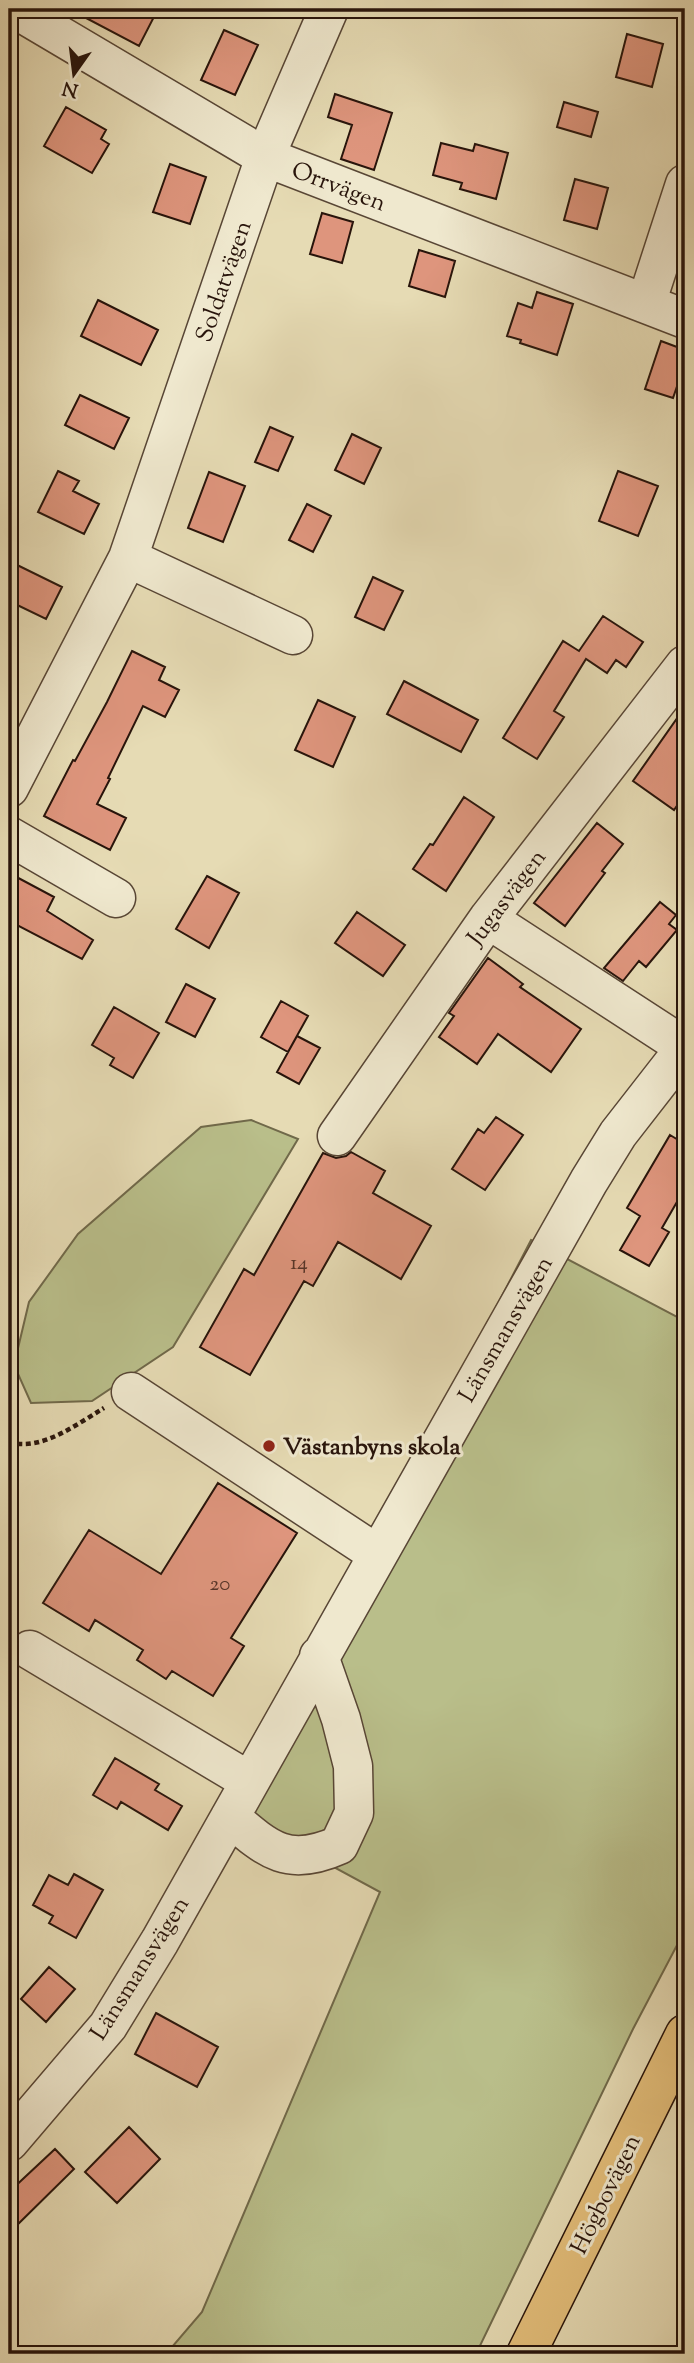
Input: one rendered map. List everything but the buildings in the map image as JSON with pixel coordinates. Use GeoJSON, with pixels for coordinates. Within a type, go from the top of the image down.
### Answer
{"type":"FeatureCollection","features":[{"type":"Feature","properties":{"kind":"main road","name":"Högbovägen"},"geometry":{"type":"LineString","coordinates":[[526,2354],[685,2034]]}},
{"type":"Feature","properties":{"kind":"street","name":"Orrvägen"},"geometry":{"type":"LineString","coordinates":[[15,9],[265,157],[685,319]]}},
{"type":"Feature","properties":{"kind":"street","name":"Soldatvägen"},"geometry":{"type":"LineString","coordinates":[[9,788],[128,558],[265,157],[329,9]]}},
{"type":"Feature","properties":{"kind":"street"},"geometry":{"type":"LineString","coordinates":[[646,304],[685,184]]}},
{"type":"Feature","properties":{"kind":"street"},"geometry":{"type":"LineString","coordinates":[[128,558],[293,635]]}},
{"type":"Feature","properties":{"kind":"street","name":"Jugasvägen"},"geometry":{"type":"LineString","coordinates":[[337,1136],[488,919],[685,665]]}},
{"type":"Feature","properties":{"kind":"street"},"geometry":{"type":"LineString","coordinates":[[9,836],[116,898]]}},
{"type":"Feature","properties":{"kind":"street"},"geometry":{"type":"LineString","coordinates":[[488,919],[685,1048]]}},
{"type":"Feature","properties":{"kind":"street","name":"Länsmansvägen"},"geometry":{"type":"LineString","coordinates":[[9,2142],[108,2026],[160,1941],[589,1181],[618,1134],[685,1048]]}},
{"type":"Feature","properties":{"kind":"street"},"geometry":{"type":"LineString","coordinates":[[131,1392],[377,1554]]}},
{"type":"Feature","properties":{"kind":"street"},"geometry":{"type":"LineString","coordinates":[[30,1650],[249,1781]]}},
{"type":"Feature","properties":{"kind":"street"},"geometry":{"type":"LineString","coordinates":[[230,1817],[258,1842],[291,1856],[318,1854],[339,1845],[354,1813],[353,1766],[341,1719],[319,1656]]}},
{"type":"Feature","properties":{"kind":"path"},"geometry":{"type":"LineString","coordinates":[[9,1442],[19,1445],[52,1438],[131,1392]]}},
{"type":"Feature","properties":{"kind":"green space"},"geometry":{"type":"Polygon","coordinates":[[[251,1120],[298,1139],[173,1347],[92,1401],[31,1403],[14,1365],[29,1302],[78,1234],[201,1127],[251,1120]]]}},
{"type":"Feature","properties":{"kind":"green space"},"geometry":{"type":"Polygon","coordinates":[[[531,1240],[685,1321],[685,1930],[633,2029],[476,2354],[166,2354],[202,2312],[380,1892],[221,1806],[373,1545],[531,1240]]]}},
{"type":"Feature","properties":{"kind":"place","name":"Västanbyns skola"},"geometry":{"type":"Point","coordinates":[269,1446]}}]}
